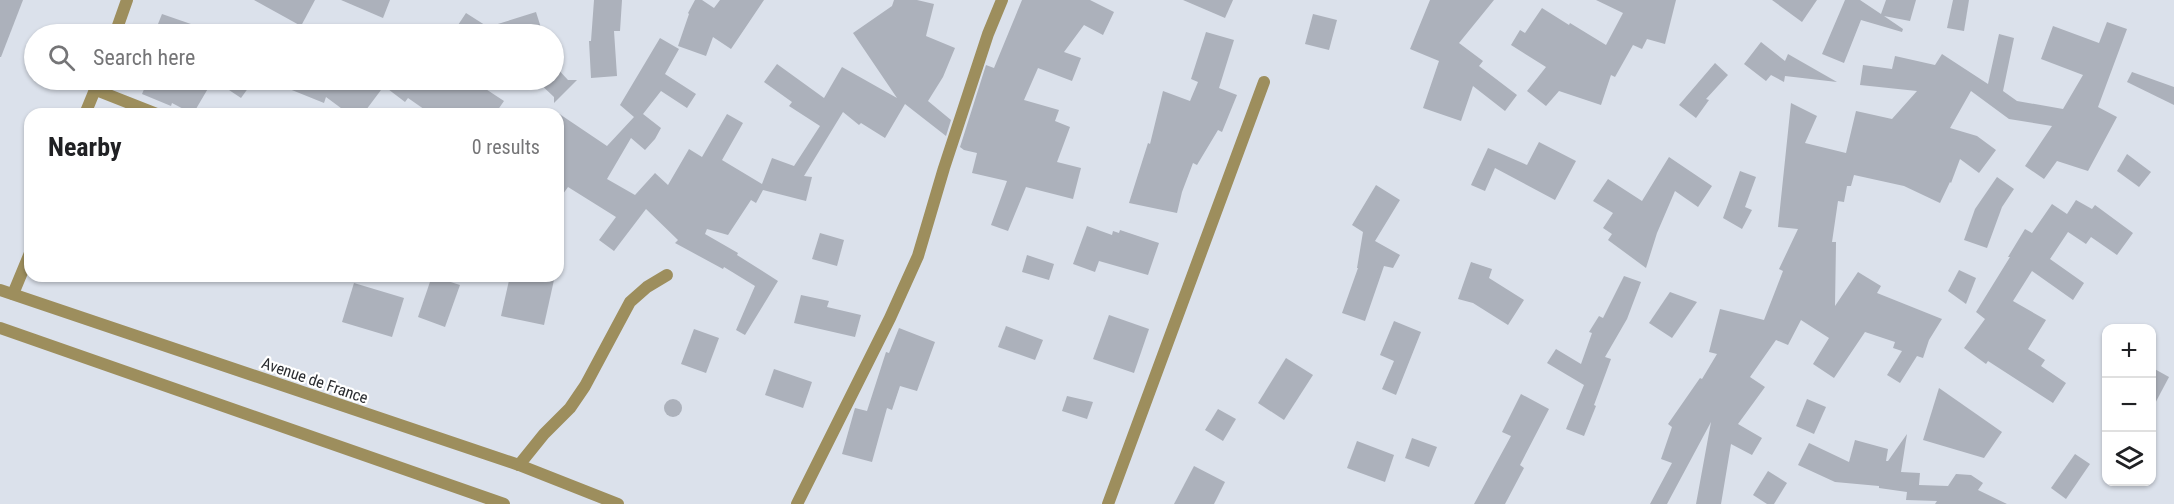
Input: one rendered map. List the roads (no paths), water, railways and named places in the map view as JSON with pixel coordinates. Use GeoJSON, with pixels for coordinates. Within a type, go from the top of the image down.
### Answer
{"type":"FeatureCollection","features":[{"type":"Feature","properties":{"kind":"street"},"geometry":{"type":"LineString","coordinates":[[119,24],[128,0]]}},
{"type":"Feature","properties":{"kind":"street"},"geometry":{"type":"LineString","coordinates":[[797,504],[890,318],[918,256],[944,168],[988,34],[1002,0]]}},
{"type":"Feature","properties":{"kind":"street"},"geometry":{"type":"LineString","coordinates":[[1108,504],[1264,82]]}},
{"type":"Feature","properties":{"kind":"street"},"geometry":{"type":"LineString","coordinates":[[88,108],[96,90]]}},
{"type":"Feature","properties":{"kind":"street"},"geometry":{"type":"LineString","coordinates":[[108,90],[145,108]]}},
{"type":"Feature","properties":{"kind":"street"},"geometry":{"type":"LineString","coordinates":[[14,294],[24,268]]}},
{"type":"Feature","properties":{"kind":"street"},"geometry":{"type":"LineString","coordinates":[[519,465],[544,434],[570,408],[585,386],[630,302],[647,287],[667,275]]}},
{"type":"Feature","properties":{"kind":"street","name":"Avenue de France"},"geometry":{"type":"LineString","coordinates":[[0,290],[519,465],[618,504]]}},
{"type":"Feature","properties":{"kind":"street"},"geometry":{"type":"LineString","coordinates":[[0,328],[504,504]]}}]}
